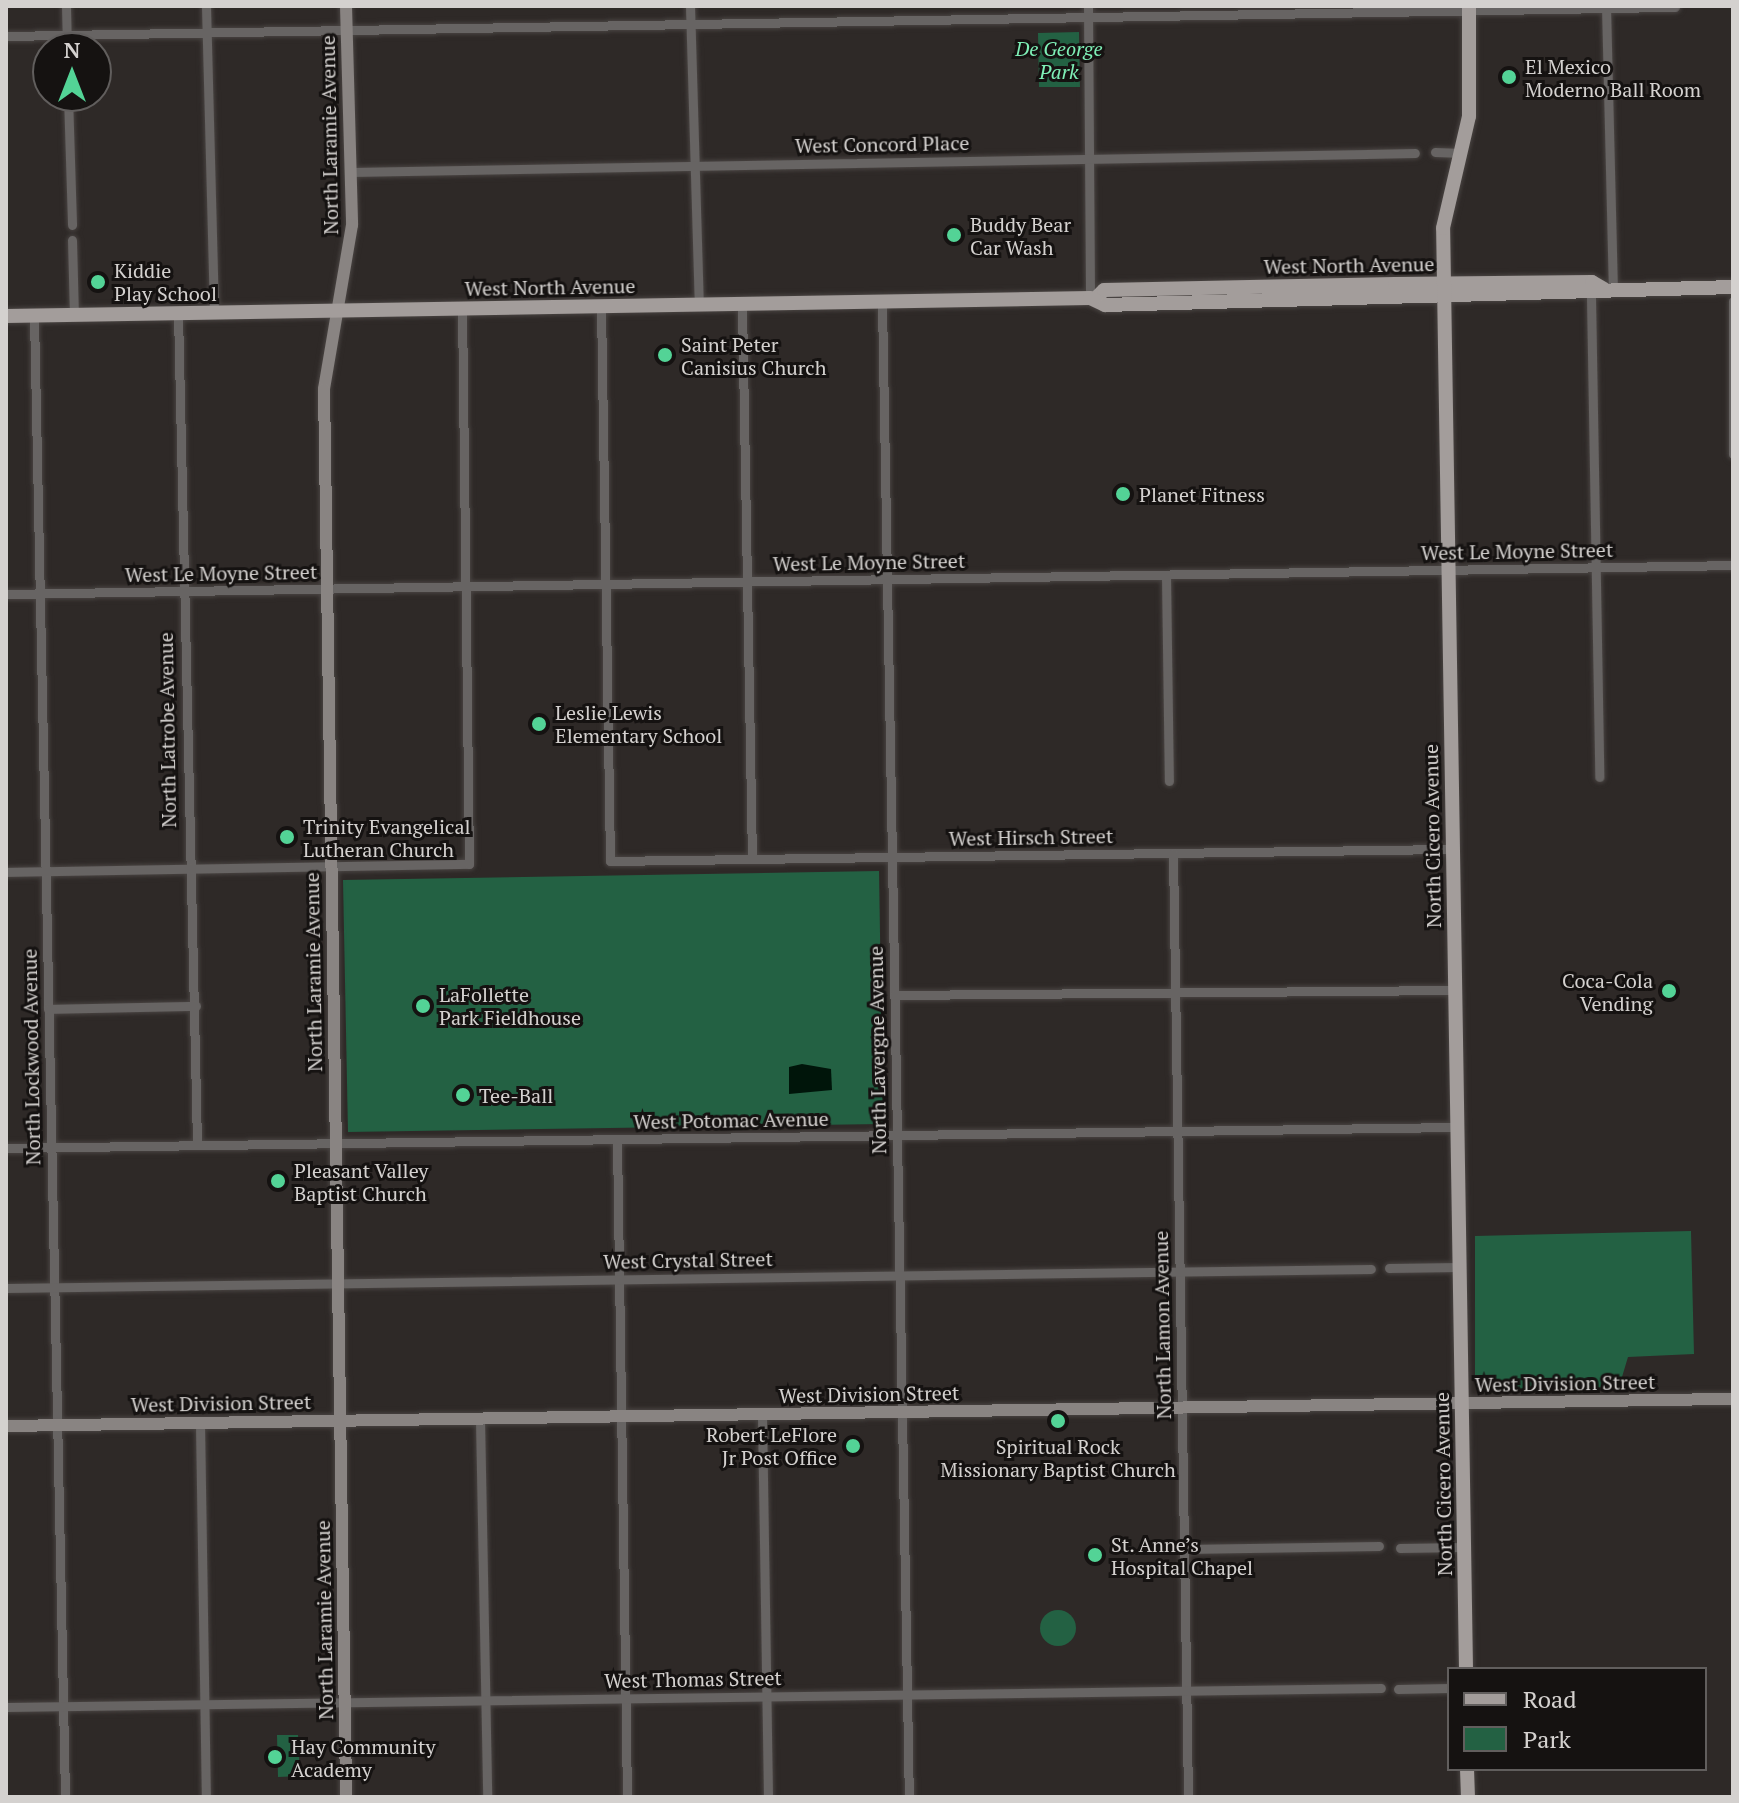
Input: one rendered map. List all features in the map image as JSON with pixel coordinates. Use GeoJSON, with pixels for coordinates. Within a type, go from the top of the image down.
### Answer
{"type":"FeatureCollection","features":[{"type":"Feature","properties":{"kind":"main road","name":"North Cicero Avenue"},"geometry":{"type":"LineString","coordinates":[[1466,1667],[1444,222],[1462,153],[1472,83],[1469,8]]}},
{"type":"Feature","properties":{"kind":"main road","name":"West North Avenue"},"geometry":{"type":"LineString","coordinates":[[6,316],[1093,298],[1104,290],[1444,284],[1592,282],[1603,292]]}},
{"type":"Feature","properties":{"kind":"main road","name":"West North Avenue"},"geometry":{"type":"LineString","coordinates":[[1093,298],[1103,305],[1444,299],[1733,287]]}},
{"type":"Feature","properties":{"kind":"main road"},"geometry":{"type":"LineString","coordinates":[[1467,1771],[1468,1797]]}},
{"type":"Feature","properties":{"kind":"street"},"geometry":{"type":"LineString","coordinates":[[66,6],[67,32]]}},
{"type":"Feature","properties":{"kind":"street"},"geometry":{"type":"LineString","coordinates":[[206,6],[214,313]]}},
{"type":"Feature","properties":{"kind":"street","name":"North Laramie Avenue"},"geometry":{"type":"LineString","coordinates":[[346,6],[351,246],[324,376],[346,1797]]}},
{"type":"Feature","properties":{"kind":"street"},"geometry":{"type":"LineString","coordinates":[[690,6],[699,304]]}},
{"type":"Feature","properties":{"kind":"street"},"geometry":{"type":"LineString","coordinates":[[1088,6],[1093,298]]}},
{"type":"Feature","properties":{"kind":"street"},"geometry":{"type":"LineString","coordinates":[[1599,777],[1594,567],[1603,292],[1606,7]]}},
{"type":"Feature","properties":{"kind":"street"},"geometry":{"type":"LineString","coordinates":[[112,34],[1469,8],[1675,7]]}},
{"type":"Feature","properties":{"kind":"street"},"geometry":{"type":"LineString","coordinates":[[6,36],[32,36]]}},
{"type":"Feature","properties":{"kind":"street"},"geometry":{"type":"LineString","coordinates":[[68,112],[72,225]]}},
{"type":"Feature","properties":{"kind":"street"},"geometry":{"type":"LineString","coordinates":[[1435,152],[1462,153]]}},
{"type":"Feature","properties":{"kind":"street","name":"West Concord Place"},"geometry":{"type":"LineString","coordinates":[[351,172],[1415,153]]}},
{"type":"Feature","properties":{"kind":"street"},"geometry":{"type":"LineString","coordinates":[[72,240],[74,315]]}},
{"type":"Feature","properties":{"kind":"street"},"geometry":{"type":"LineString","coordinates":[[1733,301],[1733,454]]}},
{"type":"Feature","properties":{"kind":"street","name":"North Lavergne Avenue"},"geometry":{"type":"LineString","coordinates":[[882,302],[909,1797]]}},
{"type":"Feature","properties":{"kind":"street"},"geometry":{"type":"LineString","coordinates":[[742,304],[752,859]]}},
{"type":"Feature","properties":{"kind":"street"},"geometry":{"type":"LineString","coordinates":[[601,306],[606,584]]}},
{"type":"Feature","properties":{"kind":"street"},"geometry":{"type":"LineString","coordinates":[[6,872],[469,864],[462,308]]}},
{"type":"Feature","properties":{"kind":"street","name":"North Latrobe Avenue"},"geometry":{"type":"LineString","coordinates":[[178,313],[197,1145]]}},
{"type":"Feature","properties":{"kind":"street","name":"North Lockwood Avenue"},"geometry":{"type":"LineString","coordinates":[[34,316],[65,1797]]}},
{"type":"Feature","properties":{"kind":"street","name":"West Le Moyne Street"},"geometry":{"type":"LineString","coordinates":[[6,594],[1733,565]]}},
{"type":"Feature","properties":{"kind":"street"},"geometry":{"type":"LineString","coordinates":[[1166,575],[1169,781]]}},
{"type":"Feature","properties":{"kind":"street","name":"West Hirsch Street"},"geometry":{"type":"LineString","coordinates":[[606,584],[610,861],[1453,849]]}},
{"type":"Feature","properties":{"kind":"street","name":"North Lamon Avenue"},"geometry":{"type":"LineString","coordinates":[[1173,853],[1188,1797]]}},
{"type":"Feature","properties":{"kind":"street"},"geometry":{"type":"LineString","coordinates":[[894,995],[1455,990]]}},
{"type":"Feature","properties":{"kind":"street"},"geometry":{"type":"LineString","coordinates":[[48,1009],[196,1006]]}},
{"type":"Feature","properties":{"kind":"street","name":"West Potomac Avenue"},"geometry":{"type":"LineString","coordinates":[[6,1148],[1457,1127]]}},
{"type":"Feature","properties":{"kind":"street"},"geometry":{"type":"LineString","coordinates":[[617,1140],[627,1797]]}},
{"type":"Feature","properties":{"kind":"street"},"geometry":{"type":"LineString","coordinates":[[1389,1268],[1459,1267]]}},
{"type":"Feature","properties":{"kind":"street","name":"West Crystal Street"},"geometry":{"type":"LineString","coordinates":[[6,1288],[1371,1269]]}},
{"type":"Feature","properties":{"kind":"street","name":"West Division Street"},"geometry":{"type":"LineString","coordinates":[[6,1426],[1733,1399]]}},
{"type":"Feature","properties":{"kind":"street"},"geometry":{"type":"LineString","coordinates":[[762,1415],[768,1797]]}},
{"type":"Feature","properties":{"kind":"street"},"geometry":{"type":"LineString","coordinates":[[480,1419],[487,1797]]}},
{"type":"Feature","properties":{"kind":"street"},"geometry":{"type":"LineString","coordinates":[[200,1423],[206,1797]]}},
{"type":"Feature","properties":{"kind":"street"},"geometry":{"type":"LineString","coordinates":[[1184,1549],[1379,1546]]}},
{"type":"Feature","properties":{"kind":"street"},"geometry":{"type":"LineString","coordinates":[[1400,1548],[1464,1547]]}},
{"type":"Feature","properties":{"kind":"street","name":"West Thomas Street"},"geometry":{"type":"LineString","coordinates":[[6,1707],[1381,1688]]}},
{"type":"Feature","properties":{"kind":"street"},"geometry":{"type":"LineString","coordinates":[[1398,1689],[1447,1688]]}},
{"type":"Feature","properties":{"kind":"green space","name":"De George Park"},"geometry":{"type":"Polygon","coordinates":[[[1079,32],[1080,87],[1039,87],[1038,33],[1079,32]]]}},
{"type":"Feature","properties":{"kind":"green space"},"geometry":{"type":"Polygon","coordinates":[[[879,871],[883,1124],[348,1132],[343,880],[879,871]]]}},
{"type":"Feature","properties":{"kind":"green space"},"geometry":{"type":"Polygon","coordinates":[[[1691,1231],[1694,1354],[1628,1357],[1619,1387],[1483,1390],[1475,1381],[1475,1236],[1691,1231]]]}},
{"type":"Feature","properties":{"kind":"green space"},"geometry":{"type":"Polygon","coordinates":[[[1058,1610],[1070,1616],[1076,1628],[1070,1640],[1058,1646],[1046,1640],[1040,1628],[1046,1616],[1058,1610]]]}},
{"type":"Feature","properties":{"kind":"green space"},"geometry":{"type":"Polygon","coordinates":[[[277,1735],[298,1735],[300,1776],[278,1777],[277,1735]]]}},
{"type":"Feature","properties":{"kind":"shaded area"},"geometry":{"type":"Polygon","coordinates":[[[802,1064],[831,1069],[832,1090],[789,1094],[789,1067],[802,1064]]]}},
{"type":"Feature","properties":{"kind":"place","name":"El Mexico Moderno Ball Room"},"geometry":{"type":"Point","coordinates":[1509,77]}},
{"type":"Feature","properties":{"kind":"place","name":"Buddy Bear Car Wash"},"geometry":{"type":"Point","coordinates":[954,235]}},
{"type":"Feature","properties":{"kind":"place","name":"Kiddie Play School"},"geometry":{"type":"Point","coordinates":[98,282]}},
{"type":"Feature","properties":{"kind":"place","name":"Saint Peter Canisius Church"},"geometry":{"type":"Point","coordinates":[665,355]}},
{"type":"Feature","properties":{"kind":"place","name":"Planet Fitness"},"geometry":{"type":"Point","coordinates":[1123,494]}},
{"type":"Feature","properties":{"kind":"place","name":"Leslie Lewis Elementary School"},"geometry":{"type":"Point","coordinates":[539,724]}},
{"type":"Feature","properties":{"kind":"place","name":"Trinity Evangelical Lutheran Church"},"geometry":{"type":"Point","coordinates":[287,837]}},
{"type":"Feature","properties":{"kind":"place","name":"Coca-Cola Vending"},"geometry":{"type":"Point","coordinates":[1669,991]}},
{"type":"Feature","properties":{"kind":"place","name":"LaFollette Park Fieldhouse"},"geometry":{"type":"Point","coordinates":[423,1006]}},
{"type":"Feature","properties":{"kind":"place","name":"Tee-Ball"},"geometry":{"type":"Point","coordinates":[463,1095]}},
{"type":"Feature","properties":{"kind":"place","name":"Pleasant Valley Baptist Church"},"geometry":{"type":"Point","coordinates":[278,1181]}},
{"type":"Feature","properties":{"kind":"place","name":"Spiritual Rock Missionary Baptist Church"},"geometry":{"type":"Point","coordinates":[1058,1421]}},
{"type":"Feature","properties":{"kind":"place","name":"Robert LeFlore Jr Post Office"},"geometry":{"type":"Point","coordinates":[853,1446]}},
{"type":"Feature","properties":{"kind":"place","name":"St. Anne’s Hospital Chapel"},"geometry":{"type":"Point","coordinates":[1095,1555]}},
{"type":"Feature","properties":{"kind":"place","name":"Hay Community Academy"},"geometry":{"type":"Point","coordinates":[275,1757]}}]}
